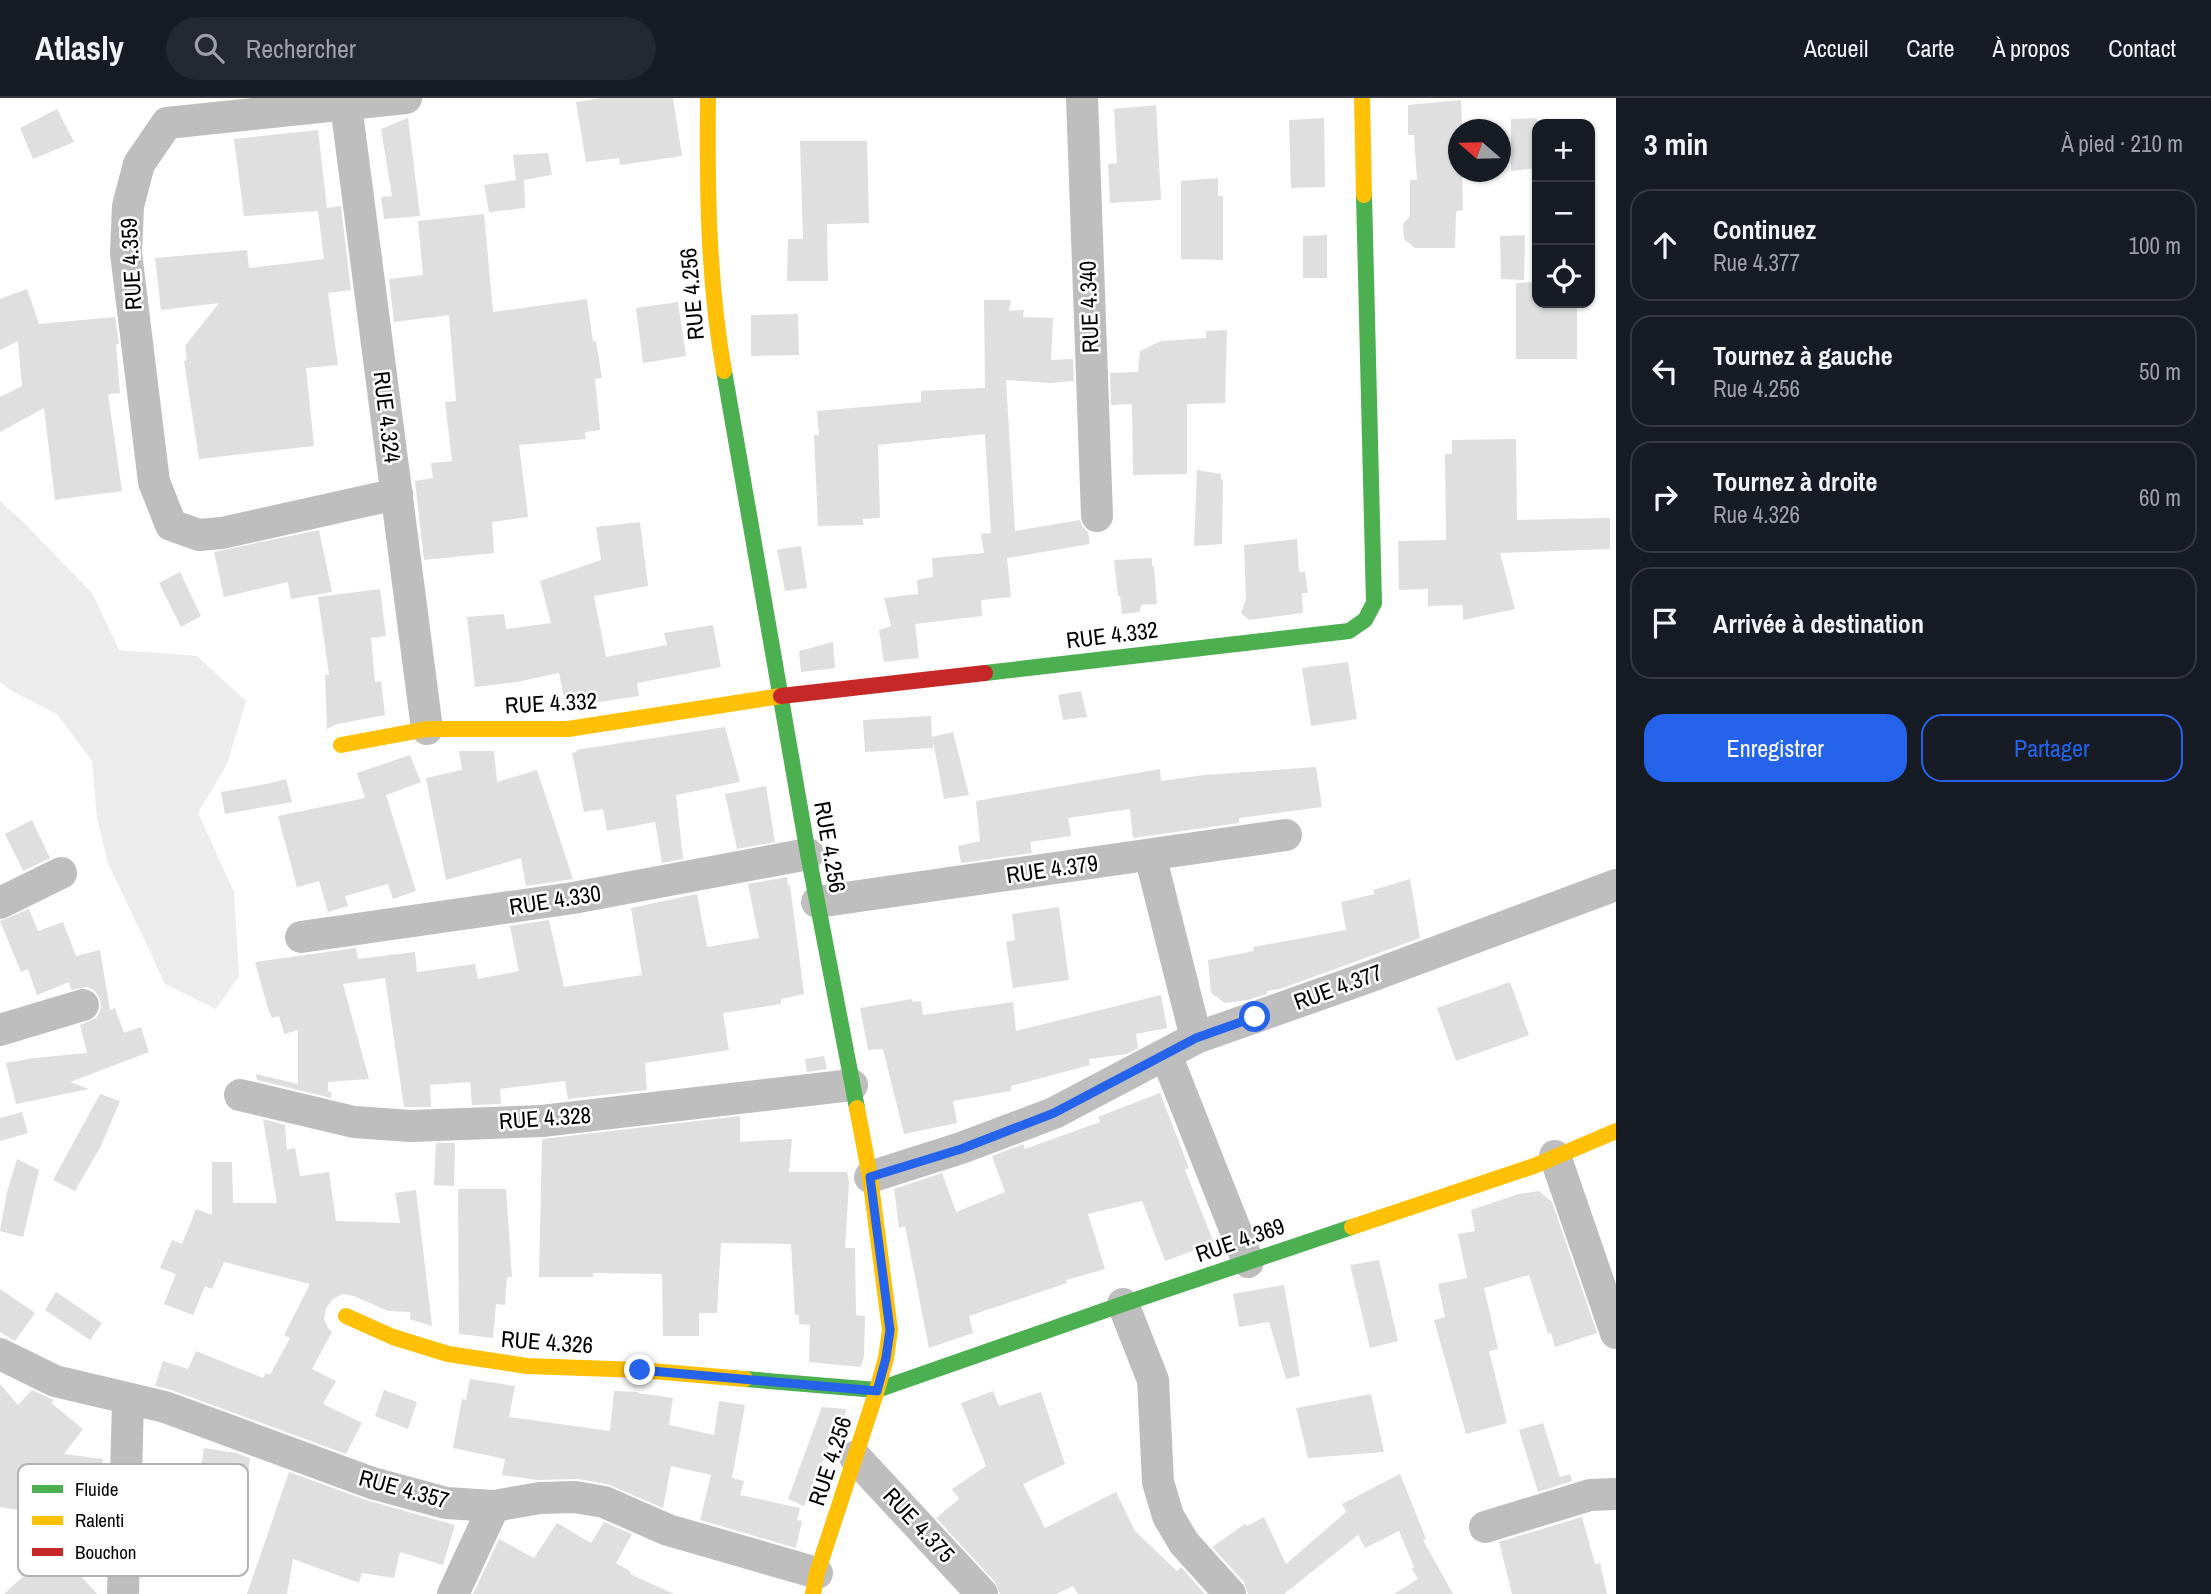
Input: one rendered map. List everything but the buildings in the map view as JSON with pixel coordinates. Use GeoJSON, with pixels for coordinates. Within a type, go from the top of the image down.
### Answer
{"type":"FeatureCollection","features":[{"type":"Feature","properties":{"kind":"street","name":"RUE 4.359"},"geometry":{"type":"LineString","coordinates":[[397,494],[222,533],[199,535],[171,525],[153,482],[126,253],[128,206],[139,164],[162,110],[346,105],[406,98]]}},
{"type":"Feature","properties":{"kind":"street","name":"RUE 4.256"},"geometry":{"type":"LineString","coordinates":[[708,98],[707,198],[717,330],[808,854],[870,1177],[890,1330],[877,1391],[815,1584]]}},
{"type":"Feature","properties":{"kind":"street","name":"RUE 4.340"},"geometry":{"type":"LineString","coordinates":[[1082,98],[1097,516]]}},
{"type":"Feature","properties":{"kind":"street","name":"RUE 4.332"},"geometry":{"type":"LineString","coordinates":[[341,745],[427,729],[568,729],[781,696],[1349,631],[1366,620],[1374,603],[1362,98]]}},
{"type":"Feature","properties":{"kind":"street","name":"RUE 4.324"},"geometry":{"type":"LineString","coordinates":[[346,105],[427,729]]}},
{"type":"Feature","properties":{"kind":"street","name":"RUE 4.379"},"geometry":{"type":"LineString","coordinates":[[817,902],[1286,835]]}},
{"type":"Feature","properties":{"kind":"street","name":"RUE 4.330"},"geometry":{"type":"LineString","coordinates":[[302,937],[573,898],[808,854]]}},
{"type":"Feature","properties":{"kind":"street"},"geometry":{"type":"LineString","coordinates":[[1150,855],[1196,1038]]}},
{"type":"Feature","properties":{"kind":"street"},"geometry":{"type":"LineString","coordinates":[[0,902],[61,873]]}},
{"type":"Feature","properties":{"kind":"street","name":"RUE 4.377"},"geometry":{"type":"LineString","coordinates":[[870,1177],[961,1149],[1054,1113],[1196,1038],[1616,885]]}},
{"type":"Feature","properties":{"kind":"street"},"geometry":{"type":"LineString","coordinates":[[0,1030],[83,1005]]}},
{"type":"Feature","properties":{"kind":"street"},"geometry":{"type":"LineString","coordinates":[[1166,1055],[1248,1262]]}},
{"type":"Feature","properties":{"kind":"street","name":"RUE 4.328"},"geometry":{"type":"LineString","coordinates":[[240,1095],[354,1122],[411,1126],[542,1121],[852,1085]]}},
{"type":"Feature","properties":{"kind":"street","name":"RUE 4.369"},"geometry":{"type":"LineString","coordinates":[[877,1391],[1123,1304],[1534,1166],[1616,1131]]}},
{"type":"Feature","properties":{"kind":"street"},"geometry":{"type":"LineString","coordinates":[[1555,1156],[1616,1333]]}},
{"type":"Feature","properties":{"kind":"street"},"geometry":{"type":"LineString","coordinates":[[1123,1304],[1153,1380],[1158,1482],[1168,1516],[1184,1543],[1230,1594]]}},
{"type":"Feature","properties":{"kind":"street","name":"RUE 4.326"},"geometry":{"type":"LineString","coordinates":[[346,1316],[393,1337],[448,1354],[527,1366],[640,1370],[877,1391]]}},
{"type":"Feature","properties":{"kind":"street","name":"RUE 4.357"},"geometry":{"type":"LineString","coordinates":[[0,1354],[55,1381],[165,1407],[372,1483],[446,1503],[494,1506],[540,1498],[575,1497],[604,1502],[668,1530],[815,1584]]}},
{"type":"Feature","properties":{"kind":"street"},"geometry":{"type":"LineString","coordinates":[[126,1464],[128,1399]]}},
{"type":"Feature","properties":{"kind":"street","name":"RUE 4.375"},"geometry":{"type":"LineString","coordinates":[[855,1457],[982,1594]]}},
{"type":"Feature","properties":{"kind":"street"},"geometry":{"type":"LineString","coordinates":[[1485,1527],[1590,1495],[1616,1494]]}},
{"type":"Feature","properties":{"kind":"street"},"geometry":{"type":"LineString","coordinates":[[453,1594],[494,1506]]}},
{"type":"Feature","properties":{"kind":"street"},"geometry":{"type":"LineString","coordinates":[[123,1576],[123,1594]]}},
{"type":"Feature","properties":{"kind":"shaded area"},"geometry":{"type":"Polygon","coordinates":[[[0,501],[92,593],[119,650],[197,656],[246,701],[227,764],[198,813],[234,892],[239,976],[216,1009],[165,984],[108,863],[97,818],[92,761],[57,714],[0,682],[0,501]]]}},
{"type":"Feature","properties":{"kind":"traffic: fast"},"geometry":{"type":"LineString","coordinates":[[985,673],[1349,631],[1365,620],[1374,603],[1364,195]]}},
{"type":"Feature","properties":{"kind":"traffic: fast"},"geometry":{"type":"LineString","coordinates":[[724,371],[808,854],[857,1108]]}},
{"type":"Feature","properties":{"kind":"traffic: fast"},"geometry":{"type":"LineString","coordinates":[[745,1379],[877,1390],[1352,1227]]}},
{"type":"Feature","properties":{"kind":"traffic: slow"},"geometry":{"type":"LineString","coordinates":[[708,98],[710,235],[724,371]]}},
{"type":"Feature","properties":{"kind":"traffic: slow"},"geometry":{"type":"LineString","coordinates":[[1362,98],[1364,195]]}},
{"type":"Feature","properties":{"kind":"traffic: slow"},"geometry":{"type":"LineString","coordinates":[[341,745],[427,729],[568,729],[781,696]]}},
{"type":"Feature","properties":{"kind":"traffic: slow"},"geometry":{"type":"LineString","coordinates":[[813,1594],[817,1573],[877,1390],[890,1330],[870,1177],[857,1108]]}},
{"type":"Feature","properties":{"kind":"traffic: slow"},"geometry":{"type":"LineString","coordinates":[[1352,1227],[1534,1166],[1616,1131]]}},
{"type":"Feature","properties":{"kind":"traffic: slow"},"geometry":{"type":"LineString","coordinates":[[346,1316],[393,1337],[448,1354],[527,1366],[640,1370],[745,1379]]}},
{"type":"Feature","properties":{"kind":"traffic: jam"},"geometry":{"type":"LineString","coordinates":[[781,696],[985,673]]}},
{"type":"Feature","properties":{"kind":"route"},"geometry":{"type":"LineString","coordinates":[[640,1370],[877,1391],[890,1330],[870,1177],[961,1149],[1054,1113],[1196,1038],[1255,1017]]}}]}
